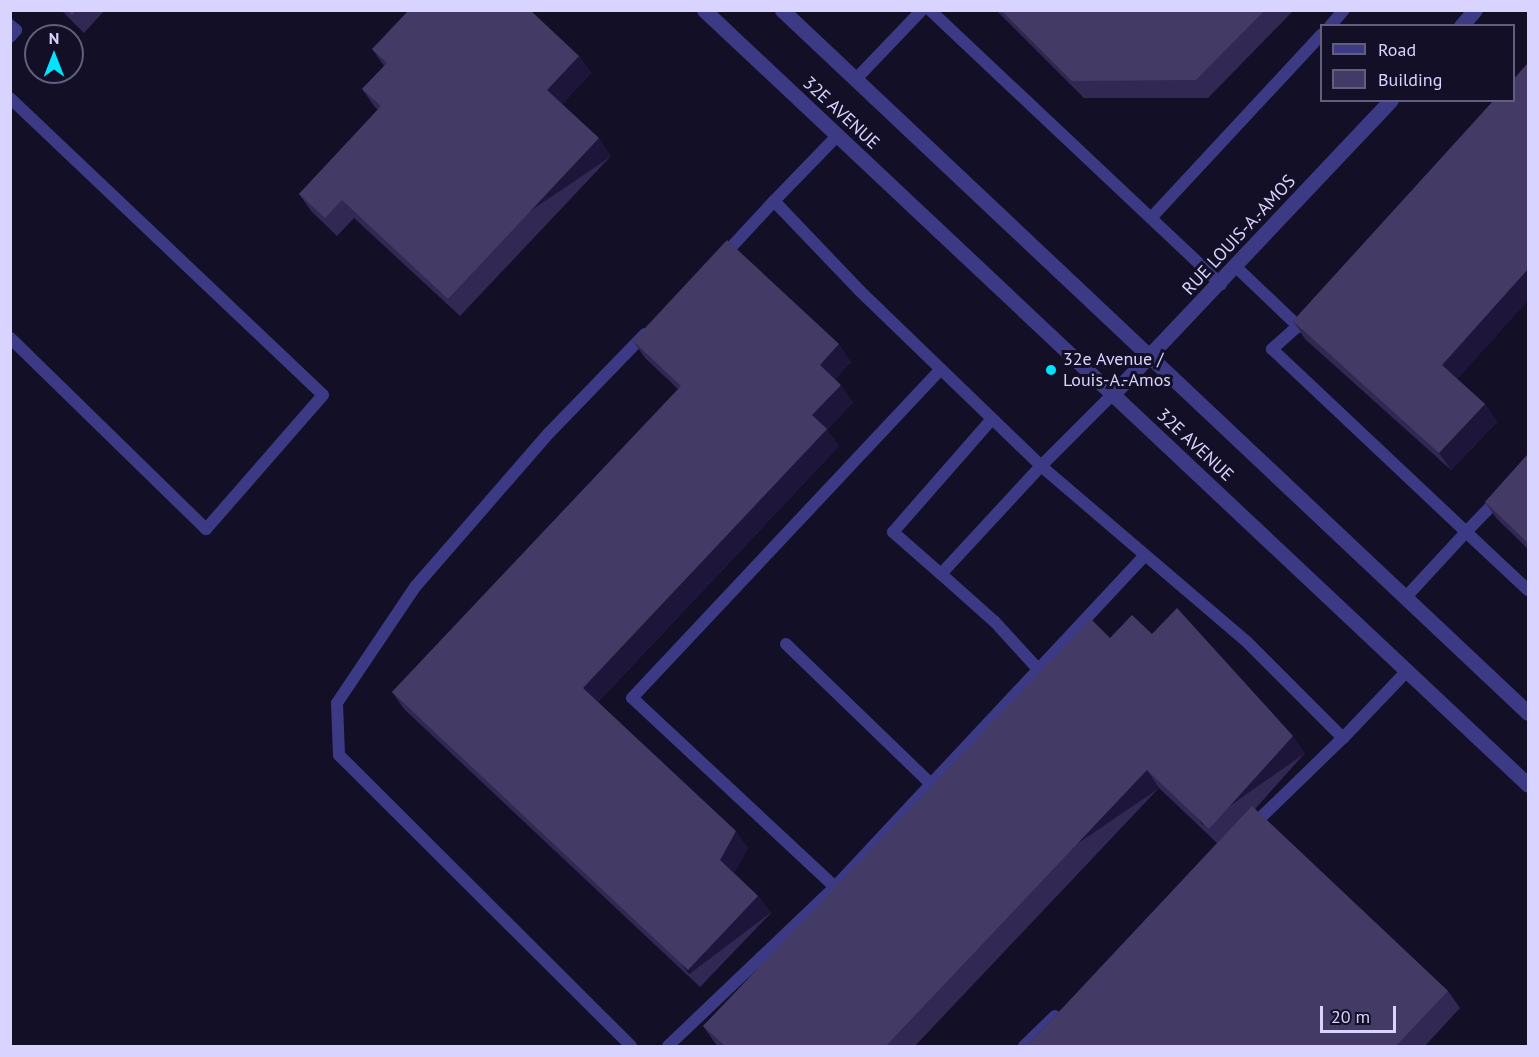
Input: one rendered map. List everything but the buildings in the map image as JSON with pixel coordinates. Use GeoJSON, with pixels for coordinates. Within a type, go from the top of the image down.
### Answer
{"type":"FeatureCollection","features":[{"type":"Feature","properties":{"kind":"street","name":"32E AVENUE"},"geometry":{"type":"LineString","coordinates":[[704,10],[1528,785]]}},
{"type":"Feature","properties":{"kind":"street","name":"32E AVENUE"},"geometry":{"type":"LineString","coordinates":[[782,10],[1528,713]]}},
{"type":"Feature","properties":{"kind":"street"},"geometry":{"type":"LineString","coordinates":[[1463,24],[1475,10]]}},
{"type":"Feature","properties":{"kind":"street","name":"RUE LOUIS-A.-AMOS"},"geometry":{"type":"LineString","coordinates":[[1112,395],[1221,284],[1389,102]]}},
{"type":"Feature","properties":{"kind":"lane"},"geometry":{"type":"LineString","coordinates":[[855,80],[922,10]]}},
{"type":"Feature","properties":{"kind":"lane"},"geometry":{"type":"LineString","coordinates":[[930,10],[1221,284]]}},
{"type":"Feature","properties":{"kind":"lane"},"geometry":{"type":"LineString","coordinates":[[1332,24],[1344,10]]}},
{"type":"Feature","properties":{"kind":"lane"},"geometry":{"type":"LineString","coordinates":[[10,25],[16,30],[10,37]]}},
{"type":"Feature","properties":{"kind":"lane"},"geometry":{"type":"LineString","coordinates":[[1151,218],[1320,36]]}},
{"type":"Feature","properties":{"kind":"lane"},"geometry":{"type":"LineString","coordinates":[[10,98],[322,395],[206,528],[10,338]]}},
{"type":"Feature","properties":{"kind":"lane"},"geometry":{"type":"LineString","coordinates":[[715,263],[837,136]]}},
{"type":"Feature","properties":{"kind":"lane"},"geometry":{"type":"LineString","coordinates":[[774,201],[1041,466],[1246,642],[1342,738]]}},
{"type":"Feature","properties":{"kind":"lane"},"geometry":{"type":"LineString","coordinates":[[1236,267],[1299,327]]}},
{"type":"Feature","properties":{"kind":"lane"},"geometry":{"type":"LineString","coordinates":[[1315,309],[1299,327],[1272,349],[1528,590]]}},
{"type":"Feature","properties":{"kind":"lane"},"geometry":{"type":"LineString","coordinates":[[631,1047],[339,755],[337,703],[415,587],[549,433],[657,322]]}},
{"type":"Feature","properties":{"kind":"lane"},"geometry":{"type":"LineString","coordinates":[[835,887],[632,698],[941,369]]}},
{"type":"Feature","properties":{"kind":"lane"},"geometry":{"type":"LineString","coordinates":[[941,574],[1041,466],[1112,395]]}},
{"type":"Feature","properties":{"kind":"lane"},"geometry":{"type":"LineString","coordinates":[[992,419],[893,531],[994,621],[1038,669]]}},
{"type":"Feature","properties":{"kind":"lane"},"geometry":{"type":"LineString","coordinates":[[1406,597],[1513,483]]}},
{"type":"Feature","properties":{"kind":"lane"},"geometry":{"type":"LineString","coordinates":[[668,1047],[835,887],[1144,555]]}},
{"type":"Feature","properties":{"kind":"lane"},"geometry":{"type":"LineString","coordinates":[[786,644],[931,784]]}},
{"type":"Feature","properties":{"kind":"lane"},"geometry":{"type":"LineString","coordinates":[[1244,833],[1407,671]]}},
{"type":"Feature","properties":{"kind":"lane"},"geometry":{"type":"LineString","coordinates":[[1024,1047],[1067,1005]]}},
{"type":"Feature","properties":{"kind":"place","name":"32e Avenue / Louis-A.-Amos"},"geometry":{"type":"Point","coordinates":[1051,370]}}]}
